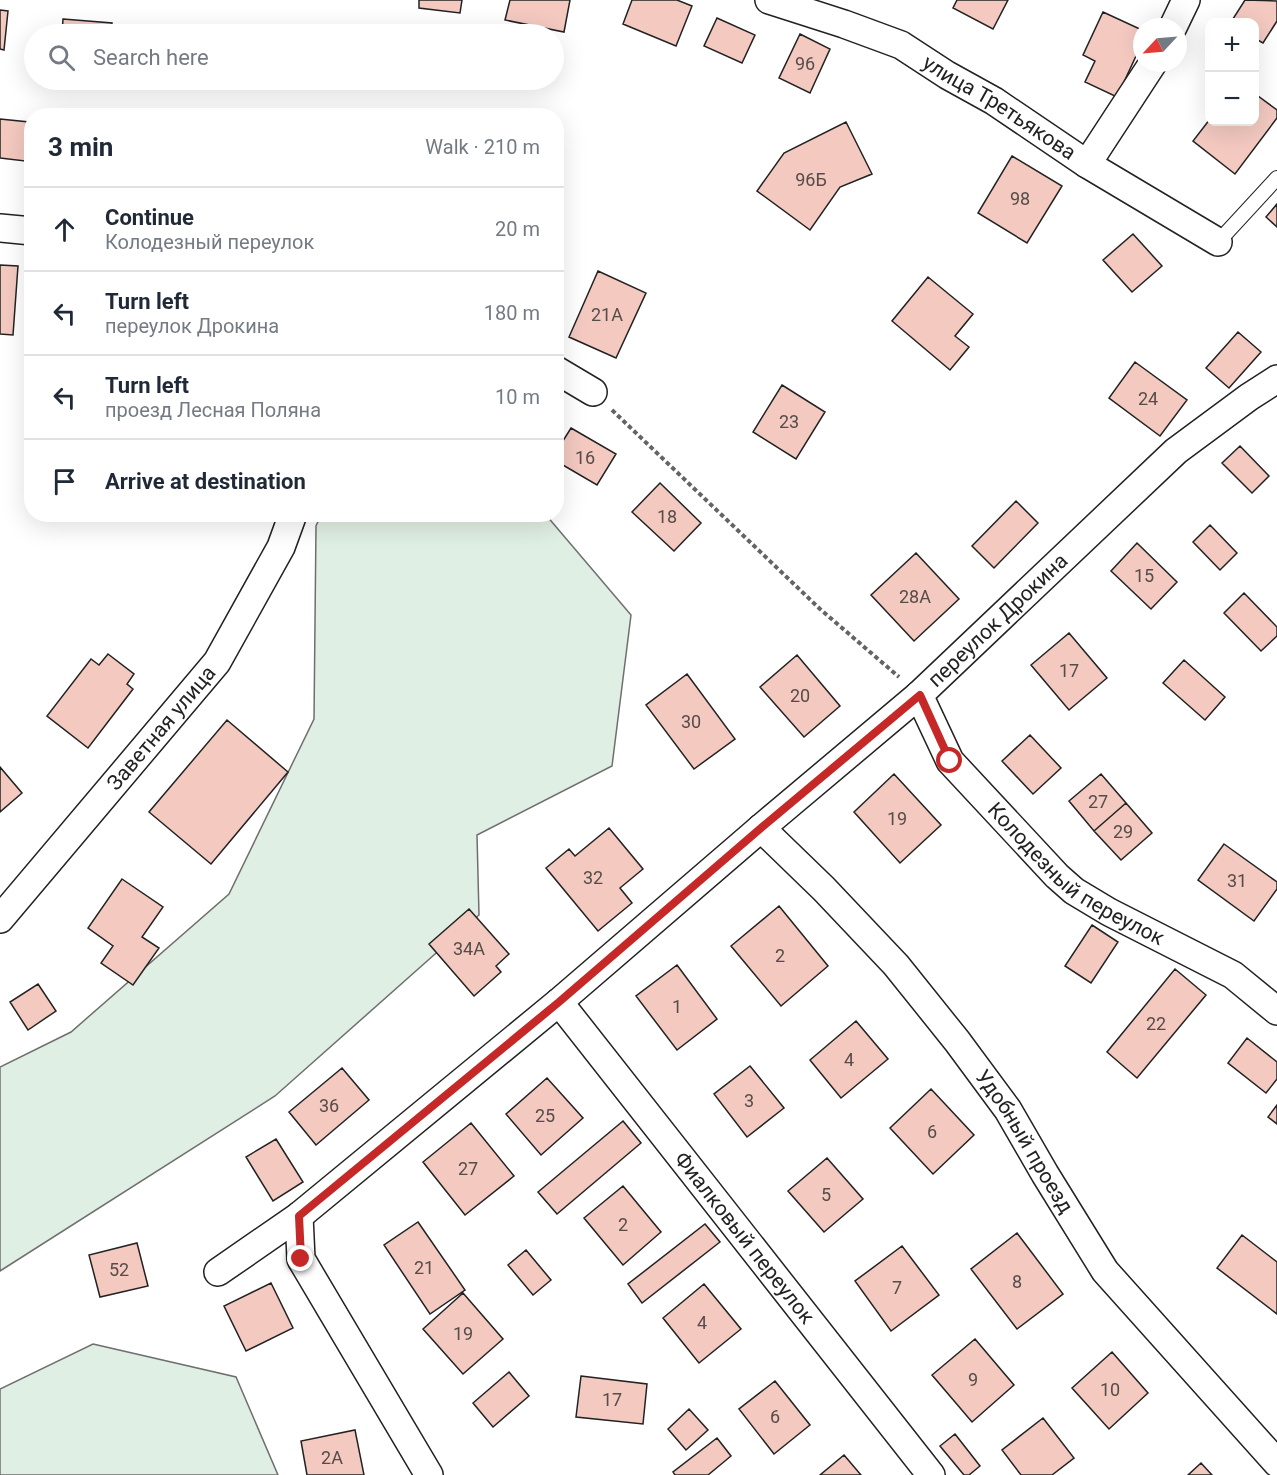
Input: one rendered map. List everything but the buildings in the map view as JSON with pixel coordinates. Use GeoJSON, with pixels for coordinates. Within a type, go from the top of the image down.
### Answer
{"type":"FeatureCollection","features":[{"type":"Feature","properties":{"kind":"street","name":"улица Третьякова"},"geometry":{"type":"LineString","coordinates":[[769,0],[901,45],[947,75],[994,101],[1087,164],[1218,242]]}},
{"type":"Feature","properties":{"kind":"street"},"geometry":{"type":"LineString","coordinates":[[1177,18],[1186,0]]}},
{"type":"Feature","properties":{"kind":"street"},"geometry":{"type":"LineString","coordinates":[[1087,164],[1147,72]]}},
{"type":"Feature","properties":{"kind":"street"},"geometry":{"type":"LineString","coordinates":[[0,228],[24,230]]}},
{"type":"Feature","properties":{"kind":"street"},"geometry":{"type":"LineString","coordinates":[[564,375],[593,392]]}},
{"type":"Feature","properties":{"kind":"street","name":"переулок Дрокина"},"geometry":{"type":"LineString","coordinates":[[218,1272],[299,1216],[559,1002],[920,695],[1176,452],[1249,397],[1277,379]]}},
{"type":"Feature","properties":{"kind":"street","name":"Заветная улица"},"geometry":{"type":"LineString","coordinates":[[0,919],[217,662],[281,547],[290,522]]}},
{"type":"Feature","properties":{"kind":"street","name":"Колодезный переулок"},"geometry":{"type":"LineString","coordinates":[[920,695],[950,761],[1057,876],[1074,891],[1109,912],[1233,975],[1277,1011]]}},
{"type":"Feature","properties":{"kind":"street","name":"Удобный проезд"},"geometry":{"type":"LineString","coordinates":[[761,828],[824,889],[896,965],[1008,1110],[1105,1271],[1277,1463]]}},
{"type":"Feature","properties":{"kind":"street","name":"Фиалковый переулок"},"geometry":{"type":"LineString","coordinates":[[559,1002],[931,1475]]}},
{"type":"Feature","properties":{"kind":"street"},"geometry":{"type":"LineString","coordinates":[[299,1216],[301,1259],[429,1475]]}},
{"type":"Feature","properties":{"kind":"lane"},"geometry":{"type":"LineString","coordinates":[[1218,242],[1277,178]]}},
{"type":"Feature","properties":{"kind":"path"},"geometry":{"type":"LineString","coordinates":[[593,392],[820,609],[920,695]]}},
{"type":"Feature","properties":{"kind":"green space"},"geometry":{"type":"Polygon","coordinates":[[[318,522],[552,522],[631,615],[612,766],[477,835],[479,915],[275,1096],[0,1271],[0,1067],[71,1032],[229,894],[314,719],[318,522]]]}},
{"type":"Feature","properties":{"kind":"green space"},"geometry":{"type":"Polygon","coordinates":[[[93,1344],[236,1377],[278,1475],[0,1475],[0,1389],[93,1344]]]}},
{"type":"Feature","properties":{"kind":"route"},"geometry":{"type":"LineString","coordinates":[[301,1259],[299,1216],[559,1002],[920,695],[950,761]]}}]}
